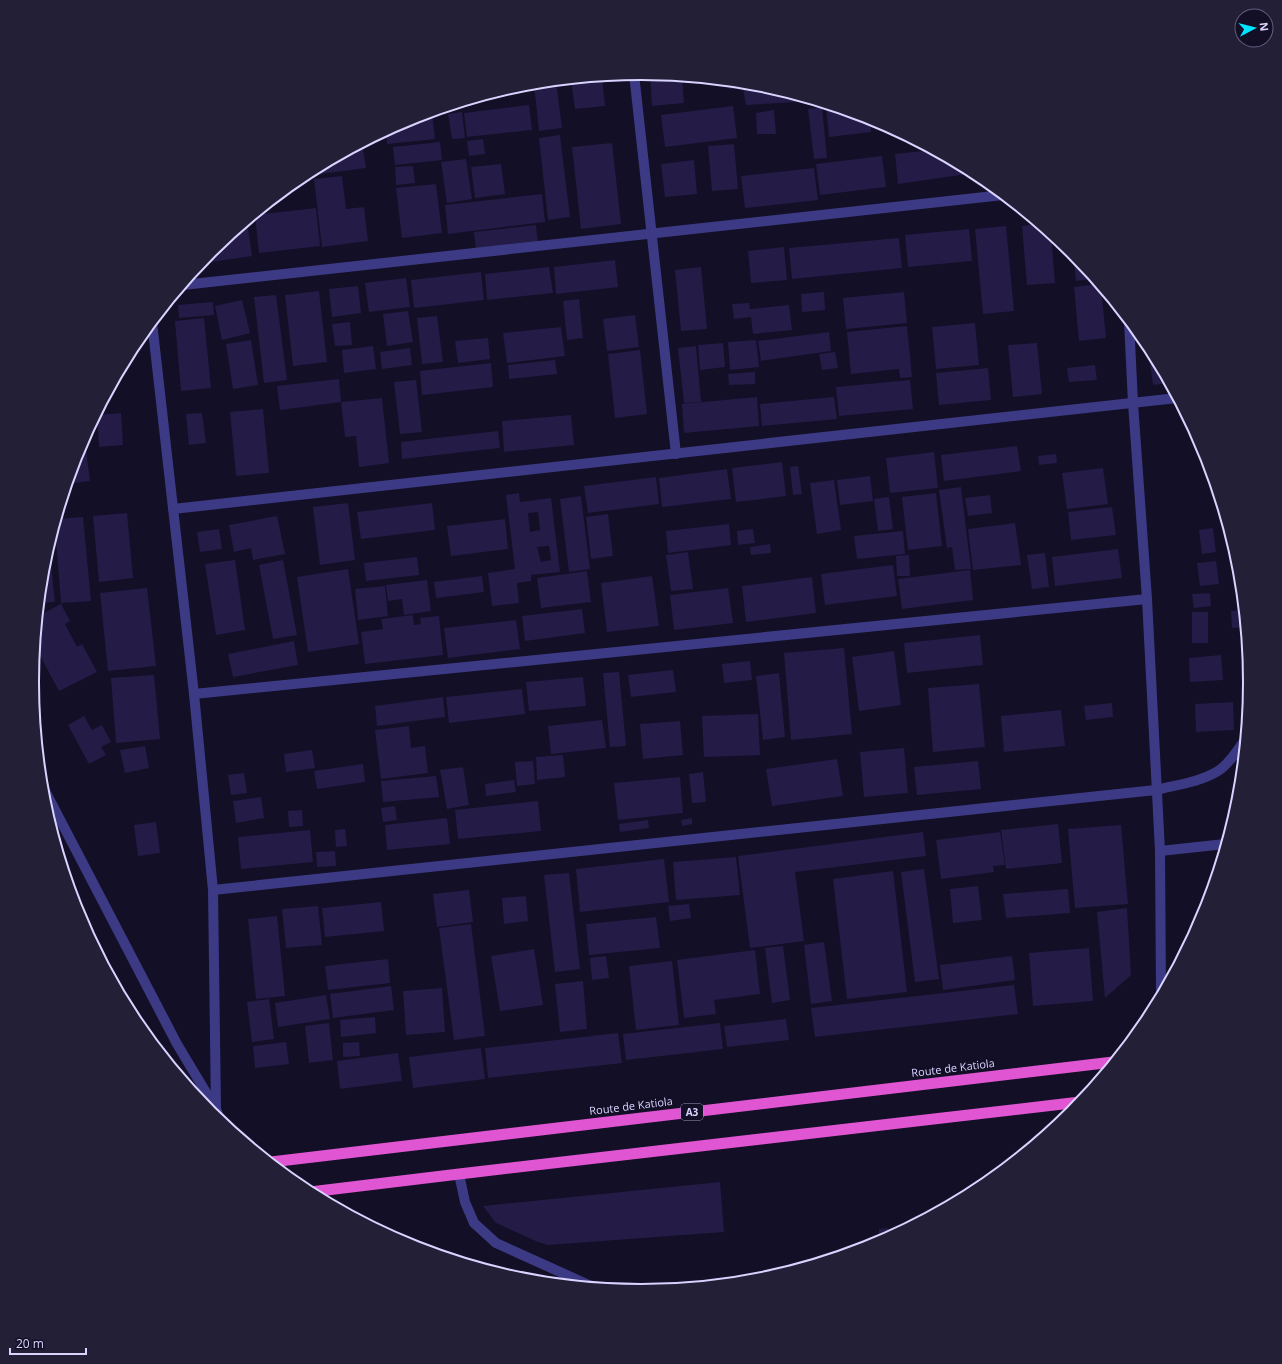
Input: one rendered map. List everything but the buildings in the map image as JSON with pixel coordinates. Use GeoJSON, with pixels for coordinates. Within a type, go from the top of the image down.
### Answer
{"type":"FeatureCollection","features":[{"type":"Feature","properties":{"kind":"highway","name":"Route de Katiola"},"geometry":{"type":"LineString","coordinates":[[277,1161],[1107,1063]]}},
{"type":"Feature","properties":{"kind":"highway"},"geometry":{"type":"LineString","coordinates":[[320,1191],[1072,1103]]}},
{"type":"Feature","properties":{"kind":"street"},"geometry":{"type":"LineString","coordinates":[[635,80],[676,454]]}},
{"type":"Feature","properties":{"kind":"street"},"geometry":{"type":"LineString","coordinates":[[189,284],[996,196]]}},
{"type":"Feature","properties":{"kind":"street"},"geometry":{"type":"LineString","coordinates":[[153,330],[194,694],[213,890],[216,1109]]}},
{"type":"Feature","properties":{"kind":"street"},"geometry":{"type":"LineString","coordinates":[[1129,331],[1147,599],[1160,851],[1161,985]]}},
{"type":"Feature","properties":{"kind":"street"},"geometry":{"type":"LineString","coordinates":[[173,508],[1172,399]]}},
{"type":"Feature","properties":{"kind":"street"},"geometry":{"type":"LineString","coordinates":[[194,694],[1147,599]]}},
{"type":"Feature","properties":{"kind":"street"},"geometry":{"type":"LineString","coordinates":[[213,890],[1156,790],[1197,780],[1219,771],[1239,748]]}},
{"type":"Feature","properties":{"kind":"street"},"geometry":{"type":"LineString","coordinates":[[52,805],[177,1044],[216,1109]]}},
{"type":"Feature","properties":{"kind":"street"},"geometry":{"type":"LineString","coordinates":[[1160,851],[1220,845]]}},
{"type":"Feature","properties":{"kind":"street"},"geometry":{"type":"LineString","coordinates":[[459,1174],[465,1202],[474,1223],[496,1243],[579,1281]]}}]}
